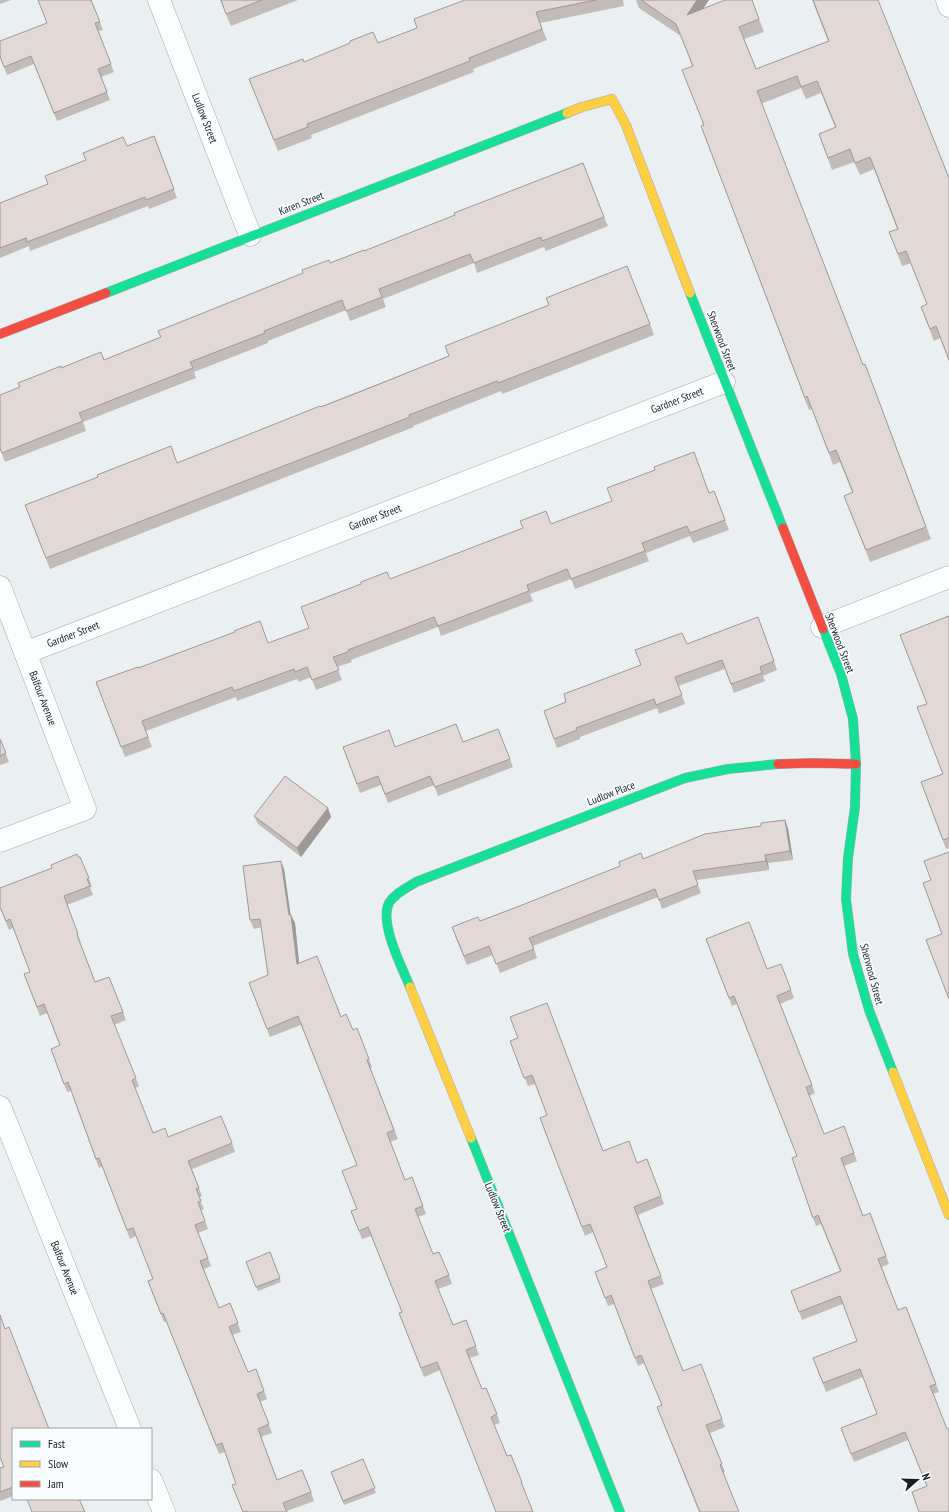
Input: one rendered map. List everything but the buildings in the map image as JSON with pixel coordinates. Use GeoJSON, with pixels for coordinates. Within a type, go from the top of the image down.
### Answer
{"type":"FeatureCollection","features":[{"type":"Feature","properties":{"kind":"street","name":"Ludlow Street"},"geometry":{"type":"LineString","coordinates":[[159,0],[250,235]]}},
{"type":"Feature","properties":{"kind":"street"},"geometry":{"type":"LineString","coordinates":[[947,0],[949,6]]}},
{"type":"Feature","properties":{"kind":"street","name":"Karen Street"},"geometry":{"type":"LineString","coordinates":[[0,334],[250,235],[582,107],[612,99]]}},
{"type":"Feature","properties":{"kind":"street","name":"Sherwood Street"},"geometry":{"type":"LineString","coordinates":[[612,99],[626,125],[724,382],[841,674],[852,719],[856,764],[855,807],[848,858],[846,899],[853,954],[869,1010],[949,1215]]}},
{"type":"Feature","properties":{"kind":"street","name":"Gardner Street"},"geometry":{"type":"LineString","coordinates":[[26,653],[724,382]]}},
{"type":"Feature","properties":{"kind":"street"},"geometry":{"type":"LineString","coordinates":[[822,627],[949,577]]}},
{"type":"Feature","properties":{"kind":"street","name":"Balfour Avenue"},"geometry":{"type":"LineString","coordinates":[[0,587],[86,809],[0,841]]}},
{"type":"Feature","properties":{"kind":"street","name":"Ludlow Place"},"geometry":{"type":"LineString","coordinates":[[389,901],[398,892],[416,882],[685,778],[717,770],[750,765],[799,762],[856,764]]}},
{"type":"Feature","properties":{"kind":"street","name":"Ludlow Street"},"geometry":{"type":"LineString","coordinates":[[389,901],[385,918],[390,936],[620,1512]]}},
{"type":"Feature","properties":{"kind":"street","name":"Balfour Avenue"},"geometry":{"type":"LineString","coordinates":[[0,1106],[130,1428]]}},
{"type":"Feature","properties":{"kind":"street"},"geometry":{"type":"LineString","coordinates":[[152,1482],[164,1512]]}},
{"type":"Feature","properties":{"kind":"traffic: fast"},"geometry":{"type":"LineString","coordinates":[[106,293],[567,113]]}},
{"type":"Feature","properties":{"kind":"traffic: fast"},"geometry":{"type":"LineString","coordinates":[[690,293],[783,528]]}},
{"type":"Feature","properties":{"kind":"traffic: fast"},"geometry":{"type":"LineString","coordinates":[[823,629],[841,674],[853,719],[856,764],[855,807],[848,858],[846,899],[853,954],[869,1010],[893,1072]]}},
{"type":"Feature","properties":{"kind":"traffic: fast"},"geometry":{"type":"LineString","coordinates":[[410,987],[397,957],[387,922],[389,903],[394,896],[401,891],[416,882],[685,778],[728,769],[778,764]]}},
{"type":"Feature","properties":{"kind":"traffic: fast"},"geometry":{"type":"LineString","coordinates":[[471,1138],[620,1512]]}},
{"type":"Feature","properties":{"kind":"traffic: slow"},"geometry":{"type":"LineString","coordinates":[[567,113],[582,107],[612,99],[626,125],[690,293]]}},
{"type":"Feature","properties":{"kind":"traffic: slow"},"geometry":{"type":"LineString","coordinates":[[410,987],[471,1138]]}},
{"type":"Feature","properties":{"kind":"traffic: slow"},"geometry":{"type":"LineString","coordinates":[[893,1072],[949,1215]]}},
{"type":"Feature","properties":{"kind":"traffic: jam"},"geometry":{"type":"LineString","coordinates":[[0,334],[106,293]]}},
{"type":"Feature","properties":{"kind":"traffic: jam"},"geometry":{"type":"LineString","coordinates":[[783,528],[823,629]]}},
{"type":"Feature","properties":{"kind":"traffic: jam"},"geometry":{"type":"LineString","coordinates":[[778,764],[856,764]]}}]}
